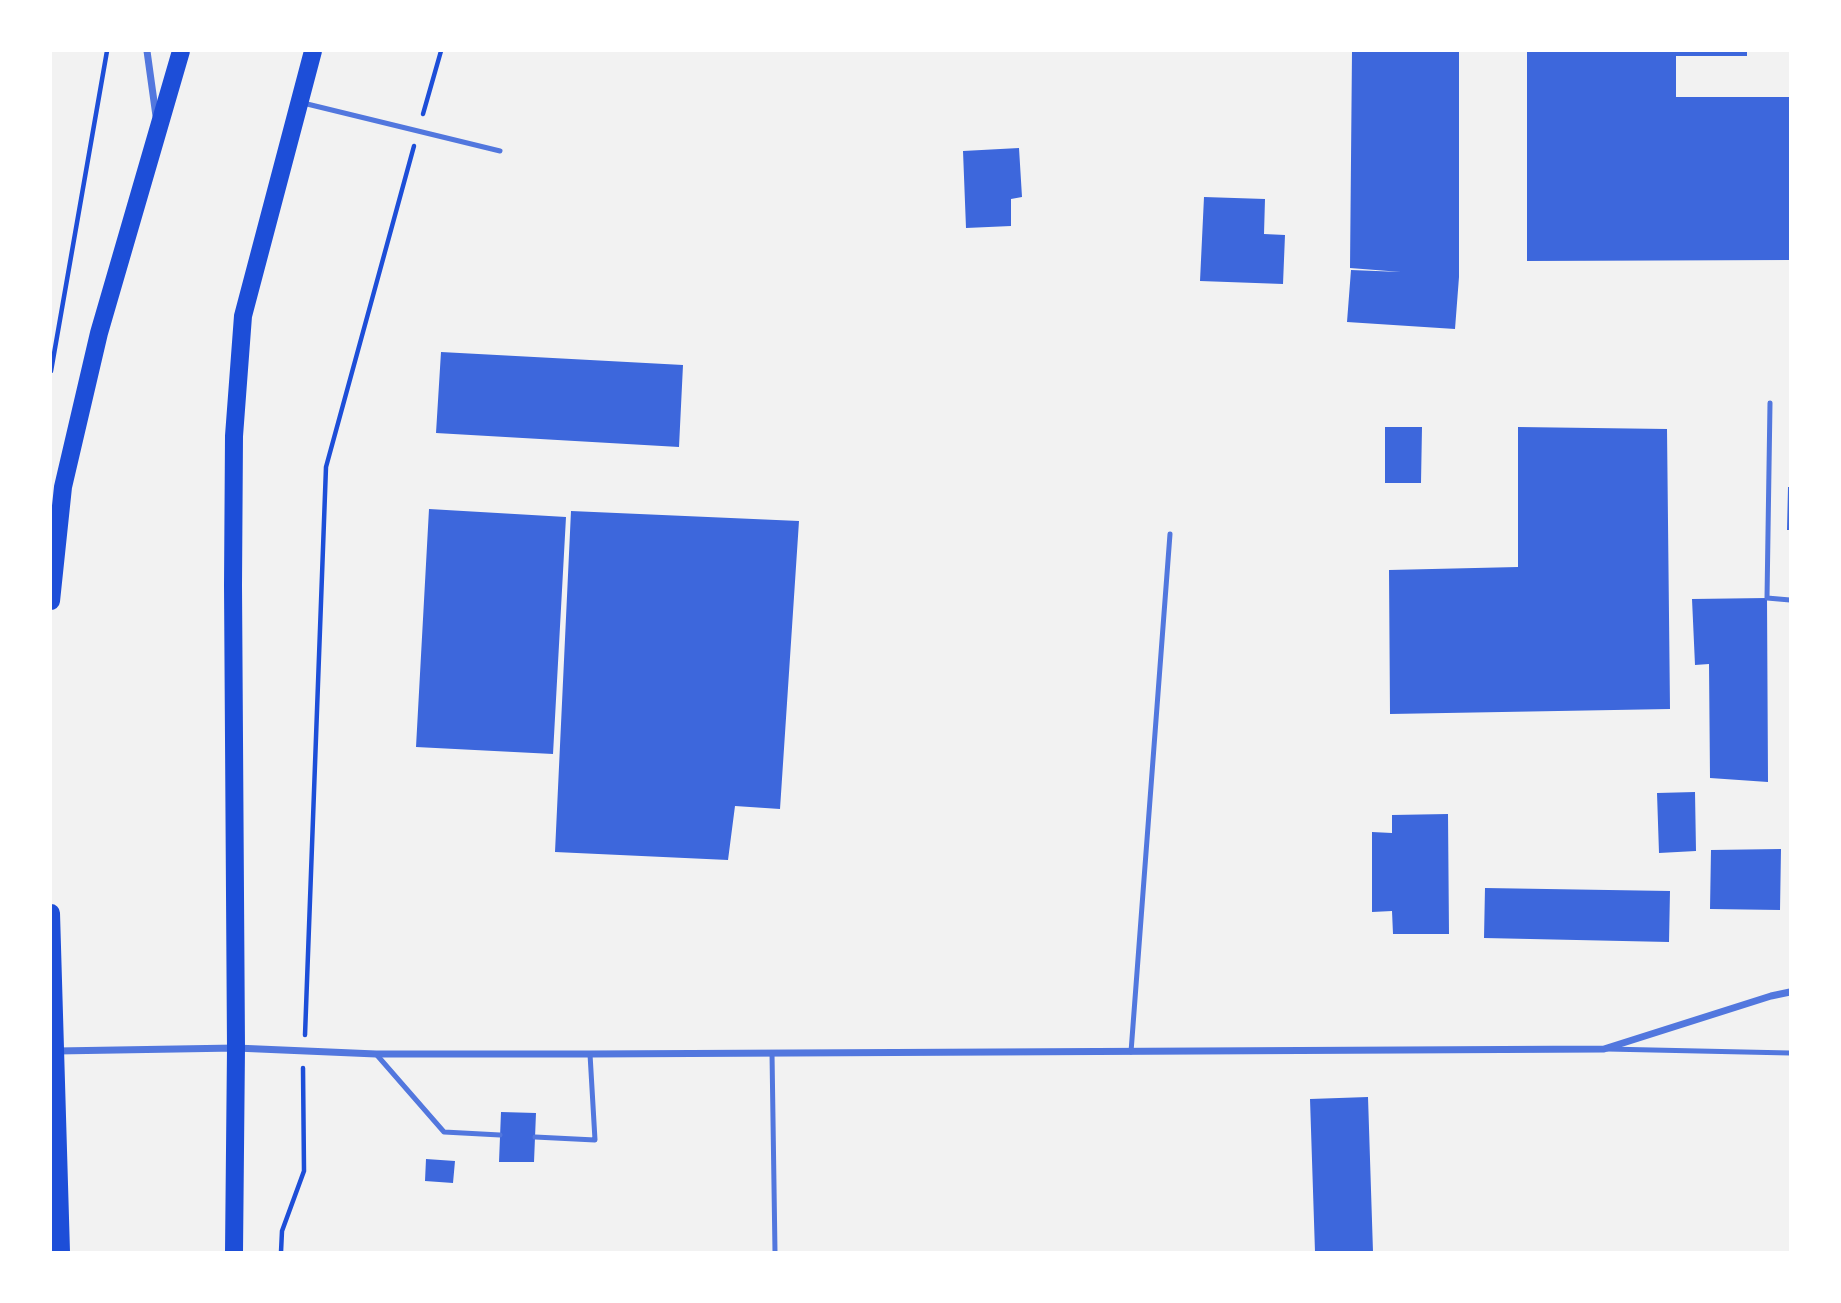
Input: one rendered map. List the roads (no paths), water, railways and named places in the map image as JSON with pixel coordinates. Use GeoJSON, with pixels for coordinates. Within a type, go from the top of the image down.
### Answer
{"type":"FeatureCollection","features":[{"type":"Feature","properties":{"kind":"main road"},"geometry":{"type":"LineString","coordinates":[[51,601],[63,487],[99,333],[181,51]]}},
{"type":"Feature","properties":{"kind":"main road"},"geometry":{"type":"LineString","coordinates":[[234,1252],[235,423],[243,316],[313,51]]}},
{"type":"Feature","properties":{"kind":"main road"},"geometry":{"type":"LineString","coordinates":[[51,913],[61,1252]]}},
{"type":"Feature","properties":{"kind":"street"},"geometry":{"type":"LineString","coordinates":[[147,51],[158,130]]}},
{"type":"Feature","properties":{"kind":"street"},"geometry":{"type":"LineString","coordinates":[[57,1051],[236,1048],[376,1054],[590,1054],[1604,1049],[1790,992]]}},
{"type":"Feature","properties":{"kind":"lane"},"geometry":{"type":"LineString","coordinates":[[299,102],[500,151]]}},
{"type":"Feature","properties":{"kind":"lane"},"geometry":{"type":"LineString","coordinates":[[1770,403],[1767,598],[1790,600]]}},
{"type":"Feature","properties":{"kind":"lane"},"geometry":{"type":"LineString","coordinates":[[1131,1052],[1170,534]]}},
{"type":"Feature","properties":{"kind":"lane"},"geometry":{"type":"LineString","coordinates":[[1604,1049],[1790,1053]]}},
{"type":"Feature","properties":{"kind":"lane"},"geometry":{"type":"LineString","coordinates":[[772,1053],[775,1252]]}},
{"type":"Feature","properties":{"kind":"lane"},"geometry":{"type":"LineString","coordinates":[[376,1054],[444,1132],[500,1135]]}},
{"type":"Feature","properties":{"kind":"lane"},"geometry":{"type":"LineString","coordinates":[[534,1137],[595,1140],[590,1054]]}}]}
